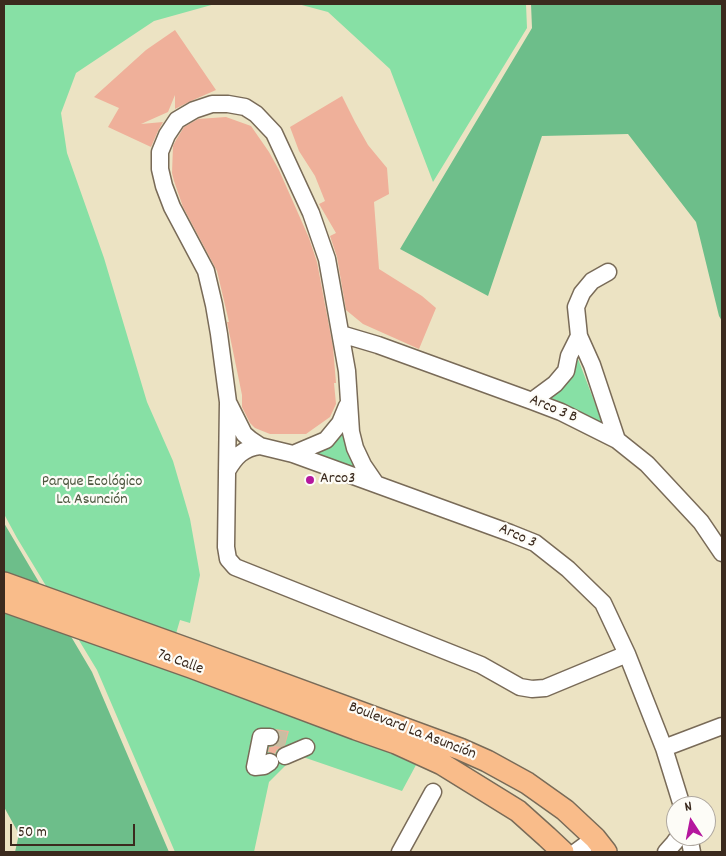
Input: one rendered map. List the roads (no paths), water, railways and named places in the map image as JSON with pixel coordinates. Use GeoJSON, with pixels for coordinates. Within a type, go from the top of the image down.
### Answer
{"type":"FeatureCollection","features":[{"type":"Feature","properties":{"kind":"main road","name":"7a Calle"},"geometry":{"type":"LineString","coordinates":[[4,583],[193,659],[356,729]]}},
{"type":"Feature","properties":{"kind":"main road","name":"7a Calle"},"geometry":{"type":"LineString","coordinates":[[4,601],[193,659]]}},
{"type":"Feature","properties":{"kind":"main road","name":"Boulevard La Asunción"},"geometry":{"type":"LineString","coordinates":[[193,659],[460,749],[487,761],[527,784],[566,810],[600,845]]}},
{"type":"Feature","properties":{"kind":"main road","name":"Boulevard La Asunción"},"geometry":{"type":"LineString","coordinates":[[356,729],[442,764],[518,812],[563,852]]}},
{"type":"Feature","properties":{"kind":"main road"},"geometry":{"type":"LineString","coordinates":[[518,812],[566,810]]}},
{"type":"Feature","properties":{"kind":"street"},"geometry":{"type":"LineString","coordinates":[[376,484],[363,465],[355,448],[351,432],[347,371],[327,260],[311,213],[274,133],[256,114],[245,107],[212,104],[194,110],[177,120],[167,135],[160,152],[160,169],[172,206],[206,271],[214,305],[228,402],[226,547],[228,559],[235,568],[482,665],[520,687],[532,689],[545,688],[627,654]]}},
{"type":"Feature","properties":{"kind":"street"},"geometry":{"type":"LineString","coordinates":[[608,272],[592,281],[582,293],[576,307],[578,336],[592,365],[617,440]]}},
{"type":"Feature","properties":{"kind":"street","name":"Arco 3 B"},"geometry":{"type":"LineString","coordinates":[[341,334],[561,412],[617,440],[647,464],[701,522],[722,553]]}},
{"type":"Feature","properties":{"kind":"street"},"geometry":{"type":"LineString","coordinates":[[532,401],[555,384],[566,371],[568,356],[578,336]]}},
{"type":"Feature","properties":{"kind":"street"},"geometry":{"type":"LineString","coordinates":[[293,454],[326,440],[340,423],[349,401]]}},
{"type":"Feature","properties":{"kind":"street","name":"Arco 3"},"geometry":{"type":"LineString","coordinates":[[228,402],[244,434],[260,446],[293,454],[510,533],[535,543],[568,569],[603,603],[627,654],[664,748],[679,796]]}},
{"type":"Feature","properties":{"kind":"street"},"geometry":{"type":"LineString","coordinates":[[227,471],[241,452],[250,447],[260,446]]}},
{"type":"Feature","properties":{"kind":"street"},"geometry":{"type":"LineString","coordinates":[[664,748],[722,726]]}},
{"type":"Feature","properties":{"kind":"street"},"geometry":{"type":"LineString","coordinates":[[270,738],[261,737],[255,767],[264,766],[306,747]]}},
{"type":"Feature","properties":{"kind":"street"},"geometry":{"type":"LineString","coordinates":[[400,852],[433,792]]}},
{"type":"Feature","properties":{"kind":"street"},"geometry":{"type":"LineString","coordinates":[[576,852],[600,845]]}},
{"type":"Feature","properties":{"kind":"tunnel"},"geometry":{"type":"LineString","coordinates":[[270,737],[286,740]]}},
{"type":"Feature","properties":{"kind":"place","name":"Arco3"},"geometry":{"type":"Point","coordinates":[310,480]}},
{"type":"Feature","properties":{"kind":"park label","name":"Parque Ecológico La Asunción"},"geometry":{"type":"Point","coordinates":[92,492]}}]}
